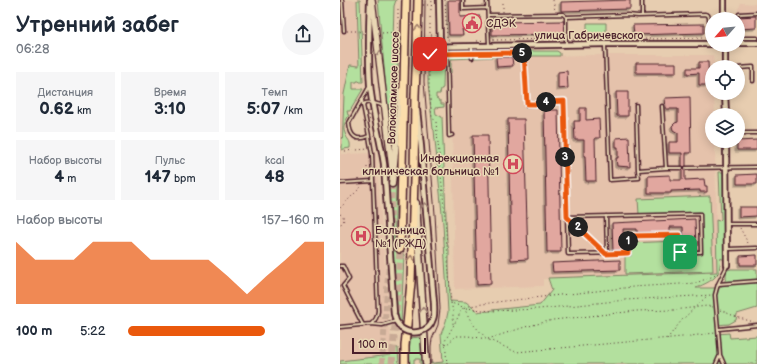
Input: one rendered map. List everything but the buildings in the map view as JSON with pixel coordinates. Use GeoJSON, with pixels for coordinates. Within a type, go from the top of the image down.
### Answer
{"type":"FeatureCollection","features":[{"type":"Feature","properties":{"kind":"main road","name":"Волоколамское шоссе"},"geometry":{"type":"LineString","coordinates":[[400,249],[406,0]]}},
{"type":"Feature","properties":{"kind":"main road","name":"Волоколамское шоссе"},"geometry":{"type":"LineString","coordinates":[[405,364],[405,346],[411,282],[415,95],[420,2]]}},
{"type":"Feature","properties":{"kind":"main road"},"geometry":{"type":"LineString","coordinates":[[392,184],[405,44]]}},
{"type":"Feature","properties":{"kind":"main road","name":"Волоколамское шоссе"},"geometry":{"type":"LineString","coordinates":[[414,179],[419,234],[426,363]]}},
{"type":"Feature","properties":{"kind":"street"},"geometry":{"type":"LineString","coordinates":[[371,0],[370,84],[372,103],[384,164],[394,308],[396,321],[401,328],[405,331],[416,333],[431,324],[434,318],[434,302],[419,122],[415,95]]}},
{"type":"Feature","properties":{"kind":"street"},"geometry":{"type":"LineString","coordinates":[[371,0],[391,163],[392,184]]}},
{"type":"Feature","properties":{"kind":"street"},"geometry":{"type":"LineString","coordinates":[[439,0],[440,46]]}},
{"type":"Feature","properties":{"kind":"street"},"geometry":{"type":"LineString","coordinates":[[724,0],[724,12]]}},
{"type":"Feature","properties":{"kind":"street"},"geometry":{"type":"LineString","coordinates":[[745,43],[757,43]]}},
{"type":"Feature","properties":{"kind":"street","name":"улица Габричевского"},"geometry":{"type":"LineString","coordinates":[[417,47],[705,44]]}},
{"type":"Feature","properties":{"kind":"street"},"geometry":{"type":"LineString","coordinates":[[726,148],[728,224],[727,265]]}},
{"type":"Feature","properties":{"kind":"lane"},"geometry":{"type":"LineString","coordinates":[[342,0],[344,31]]}},
{"type":"Feature","properties":{"kind":"lane"},"geometry":{"type":"LineString","coordinates":[[463,0],[463,9],[487,8]]}},
{"type":"Feature","properties":{"kind":"lane"},"geometry":{"type":"LineString","coordinates":[[487,0],[489,46]]}},
{"type":"Feature","properties":{"kind":"lane"},"geometry":{"type":"LineString","coordinates":[[642,0],[642,16]]}},
{"type":"Feature","properties":{"kind":"lane"},"geometry":{"type":"LineString","coordinates":[[745,14],[757,13]]}},
{"type":"Feature","properties":{"kind":"lane"},"geometry":{"type":"LineString","coordinates":[[488,15],[563,14],[566,17],[705,14]]}},
{"type":"Feature","properties":{"kind":"lane"},"geometry":{"type":"LineString","coordinates":[[566,17],[566,45]]}},
{"type":"Feature","properties":{"kind":"lane"},"geometry":{"type":"LineString","coordinates":[[745,38],[757,38]]}},
{"type":"Feature","properties":{"kind":"lane"},"geometry":{"type":"LineString","coordinates":[[605,44],[610,180],[639,178],[636,105]]}},
{"type":"Feature","properties":{"kind":"lane"},"geometry":{"type":"LineString","coordinates":[[524,45],[527,104],[542,104],[547,102],[564,101],[567,217],[568,254],[628,253],[628,236],[680,235],[680,252],[701,252],[700,214],[567,217]]}},
{"type":"Feature","properties":{"kind":"lane"},"geometry":{"type":"LineString","coordinates":[[447,46],[449,136],[452,135]]}},
{"type":"Feature","properties":{"kind":"lane"},"geometry":{"type":"LineString","coordinates":[[472,46],[472,58]]}},
{"type":"Feature","properties":{"kind":"lane"},"geometry":{"type":"LineString","coordinates":[[745,68],[753,67],[753,81]]}},
{"type":"Feature","properties":{"kind":"lane"},"geometry":{"type":"LineString","coordinates":[[369,136],[364,138],[356,138],[352,134],[349,123],[370,84]]}},
{"type":"Feature","properties":{"kind":"lane"},"geometry":{"type":"LineString","coordinates":[[362,100],[372,154],[378,311],[377,318],[371,324]]}},
{"type":"Feature","properties":{"kind":"lane"},"geometry":{"type":"LineString","coordinates":[[363,108],[363,104],[365,103],[382,105],[384,107]]}},
{"type":"Feature","properties":{"kind":"lane"},"geometry":{"type":"LineString","coordinates":[[662,106],[666,168]]}},
{"type":"Feature","properties":{"kind":"lane"},"geometry":{"type":"LineString","coordinates":[[745,133],[757,133]]}},
{"type":"Feature","properties":{"kind":"lane"},"geometry":{"type":"LineString","coordinates":[[686,168],[757,167]]}},
{"type":"Feature","properties":{"kind":"lane"},"geometry":{"type":"LineString","coordinates":[[638,170],[682,168]]}},
{"type":"Feature","properties":{"kind":"lane"},"geometry":{"type":"LineString","coordinates":[[340,183],[373,181]]}},
{"type":"Feature","properties":{"kind":"lane"},"geometry":{"type":"LineString","coordinates":[[606,216],[606,254]]}},
{"type":"Feature","properties":{"kind":"lane"},"geometry":{"type":"LineString","coordinates":[[728,224],[757,224]]}},
{"type":"Feature","properties":{"kind":"lane"},"geometry":{"type":"LineString","coordinates":[[728,249],[757,248]]}},
{"type":"Feature","properties":{"kind":"lane"},"geometry":{"type":"LineString","coordinates":[[724,364],[720,355],[715,295],[718,284],[727,265]]}},
{"type":"Feature","properties":{"kind":"lane"},"geometry":{"type":"LineString","coordinates":[[340,266],[343,266],[349,279],[344,286]]}},
{"type":"Feature","properties":{"kind":"lane"},"geometry":{"type":"LineString","coordinates":[[718,284],[757,281]]}},
{"type":"Feature","properties":{"kind":"lane"},"geometry":{"type":"LineString","coordinates":[[344,286],[363,325]]}},
{"type":"Feature","properties":{"kind":"lane"},"geometry":{"type":"LineString","coordinates":[[340,327],[371,324],[382,325],[396,321]]}},
{"type":"Feature","properties":{"kind":"lane"},"geometry":{"type":"LineString","coordinates":[[718,330],[757,324]]}},
{"type":"Feature","properties":{"kind":"lane"},"geometry":{"type":"LineString","coordinates":[[716,364],[720,355]]}},
{"type":"Feature","properties":{"kind":"path"},"geometry":{"type":"LineString","coordinates":[[430,18],[432,0]]}},
{"type":"Feature","properties":{"kind":"path"},"geometry":{"type":"LineString","coordinates":[[445,0],[447,39],[451,42]]}},
{"type":"Feature","properties":{"kind":"path"},"geometry":{"type":"LineString","coordinates":[[503,0],[503,15]]}},
{"type":"Feature","properties":{"kind":"path"},"geometry":{"type":"LineString","coordinates":[[553,0],[555,14]]}},
{"type":"Feature","properties":{"kind":"path"},"geometry":{"type":"LineString","coordinates":[[420,2],[435,5]]}},
{"type":"Feature","properties":{"kind":"path"},"geometry":{"type":"LineString","coordinates":[[398,8],[398,18]]}},
{"type":"Feature","properties":{"kind":"path"},"geometry":{"type":"LineString","coordinates":[[380,33],[398,32],[398,22]]}},
{"type":"Feature","properties":{"kind":"path"},"geometry":{"type":"LineString","coordinates":[[430,24],[430,35],[436,35]]}},
{"type":"Feature","properties":{"kind":"path"},"geometry":{"type":"LineString","coordinates":[[344,31],[358,31],[363,34]]}},
{"type":"Feature","properties":{"kind":"path"},"geometry":{"type":"LineString","coordinates":[[453,325],[436,122],[432,117],[429,90],[429,55],[524,53]]}},
{"type":"Feature","properties":{"kind":"path"},"geometry":{"type":"LineString","coordinates":[[340,208],[367,181],[367,167]]}},
{"type":"Feature","properties":{"kind":"path"},"geometry":{"type":"LineString","coordinates":[[340,214],[343,216],[344,220],[340,224]]}},
{"type":"Feature","properties":{"kind":"path"},"geometry":{"type":"LineString","coordinates":[[567,217],[606,254]]}},
{"type":"Feature","properties":{"kind":"path"},"geometry":{"type":"LineString","coordinates":[[738,224],[752,249]]}},
{"type":"Feature","properties":{"kind":"path"},"geometry":{"type":"LineString","coordinates":[[463,307],[633,287],[696,283],[716,275],[727,265]]}},
{"type":"Feature","properties":{"kind":"path"},"geometry":{"type":"LineString","coordinates":[[667,339],[682,320],[707,295]]}},
{"type":"Feature","properties":{"kind":"path"},"geometry":{"type":"LineString","coordinates":[[451,303],[463,307],[491,311],[539,309],[626,300],[715,295]]}},
{"type":"Feature","properties":{"kind":"path"},"geometry":{"type":"LineString","coordinates":[[487,339],[553,320],[636,311],[674,310],[707,306],[717,308],[757,324]]}},
{"type":"Feature","properties":{"kind":"path"},"geometry":{"type":"LineString","coordinates":[[448,364],[445,341],[463,307]]}},
{"type":"Feature","properties":{"kind":"path"},"geometry":{"type":"LineString","coordinates":[[463,307],[472,323],[487,339]]}},
{"type":"Feature","properties":{"kind":"path"},"geometry":{"type":"LineString","coordinates":[[445,346],[456,336],[487,339],[516,352],[719,333]]}},
{"type":"Feature","properties":{"kind":"shaded area","name":"Больница №1 (РЖД)"},"geometry":{"type":"Polygon","coordinates":[[[340,0],[357,0],[359,66],[350,65],[344,94],[341,154],[376,153],[389,318],[387,321],[382,322],[382,328],[390,328],[392,355],[340,361],[340,0]]]}},
{"type":"Feature","properties":{"kind":"shaded area"},"geometry":{"type":"Polygon","coordinates":[[[741,3],[757,4],[757,28],[745,29],[745,12],[738,12],[741,3]]]}},
{"type":"Feature","properties":{"kind":"shaded area","name":"Инфекционная клиническая больница №1"},"geometry":{"type":"Polygon","coordinates":[[[713,55],[713,60],[705,60],[705,100],[714,100],[715,108],[705,108],[705,148],[715,148],[717,272],[543,279],[543,286],[455,289],[451,59],[521,56],[713,55]]]}},
{"type":"Feature","properties":{"kind":"green space"},"geometry":{"type":"Polygon","coordinates":[[[357,0],[360,0],[363,82],[353,82],[353,89],[363,89],[350,111],[347,111],[349,115],[344,126],[344,131],[350,143],[350,148],[342,150],[344,94],[350,65],[359,66],[357,0]]]}},
{"type":"Feature","properties":{"kind":"green space"},"geometry":{"type":"Polygon","coordinates":[[[378,0],[396,0],[394,6],[393,40],[400,40],[392,135],[390,134],[378,0]]]}},
{"type":"Feature","properties":{"kind":"green space"},"geometry":{"type":"Polygon","coordinates":[[[587,23],[606,23],[606,33],[587,34],[587,23]]]}},
{"type":"Feature","properties":{"kind":"green space"},"geometry":{"type":"Polygon","coordinates":[[[455,51],[518,51],[520,52],[521,56],[451,59],[451,73],[448,61],[450,55],[455,51]]]}},
{"type":"Feature","properties":{"kind":"green space"},"geometry":{"type":"Polygon","coordinates":[[[528,51],[557,51],[560,53],[560,56],[526,56],[528,51]]]}},
{"type":"Feature","properties":{"kind":"green space"},"geometry":{"type":"Polygon","coordinates":[[[431,52],[432,57],[444,57],[443,88],[441,89],[440,94],[436,94],[436,98],[441,101],[441,104],[444,104],[444,107],[435,108],[436,114],[442,117],[447,242],[449,250],[450,301],[466,302],[478,312],[488,311],[540,305],[552,290],[548,278],[717,272],[716,220],[719,221],[721,219],[719,172],[724,172],[725,259],[724,260],[721,258],[719,271],[715,277],[696,288],[720,288],[726,279],[727,270],[757,269],[757,308],[737,314],[736,320],[729,324],[716,325],[717,334],[729,333],[730,338],[757,336],[757,364],[425,364],[443,362],[441,334],[448,312],[443,224],[428,84],[428,55],[431,52]]]}},
{"type":"Feature","properties":{"kind":"green space"},"geometry":{"type":"Polygon","coordinates":[[[388,185],[396,185],[394,251],[402,252],[404,255],[401,324],[398,318],[388,185]]]}},
{"type":"Feature","properties":{"kind":"green space"},"geometry":{"type":"Polygon","coordinates":[[[710,196],[713,271],[625,274],[625,256],[631,256],[630,243],[678,241],[679,253],[702,253],[701,212],[639,214],[638,199],[710,196]]]}},
{"type":"Feature","properties":{"kind":"green space"},"geometry":{"type":"Polygon","coordinates":[[[421,337],[425,364],[420,364],[420,359],[414,359],[414,364],[410,364],[409,338],[421,337]]]}},
{"type":"Feature","properties":{"kind":"green space"},"geometry":{"type":"Polygon","coordinates":[[[391,347],[398,348],[399,364],[340,364],[340,361],[391,355],[391,347]]]}},
{"type":"Feature","properties":{"kind":"tunnel"},"geometry":{"type":"LineString","coordinates":[[390,235],[392,184]]}},
{"type":"Feature","properties":{"kind":"tunnel"},"geometry":{"type":"LineString","coordinates":[[392,364],[400,249]]}},
{"type":"Feature","properties":{"kind":"tunnel"},"geometry":{"type":"LineString","coordinates":[[382,364],[389,262]]}},
{"type":"Feature","properties":{"kind":"tram line"},"geometry":{"type":"LineString","coordinates":[[425,0],[424,82],[435,214],[440,309],[438,325],[432,339],[431,363]]}},
{"type":"Feature","properties":{"kind":"place","name":"СДЭК"},"geometry":{"type":"Point","coordinates":[472,23]}},
{"type":"Feature","properties":{"kind":"place","name":"Инфекционная клиническая больница №1"},"geometry":{"type":"Point","coordinates":[513,164]}},
{"type":"Feature","properties":{"kind":"place","name":"Больница №1 (РЖД)"},"geometry":{"type":"Point","coordinates":[361,236]}},
{"type":"Feature","properties":{"kind":"route"},"geometry":{"type":"LineString","coordinates":[[430,54],[524,53],[527,104],[542,104],[547,102],[564,101],[567,217],[606,254],[628,253],[628,236],[680,235],[680,252]]}}]}
